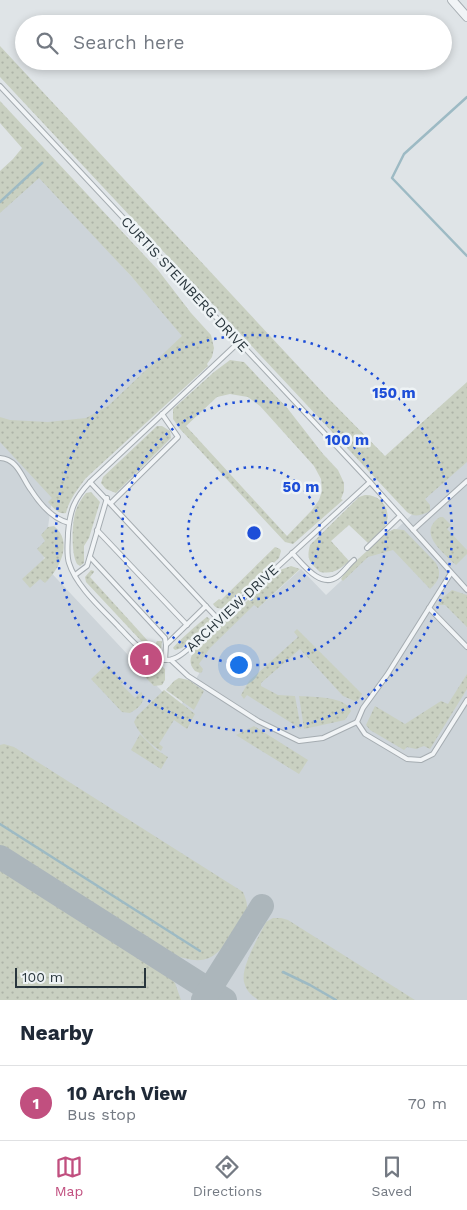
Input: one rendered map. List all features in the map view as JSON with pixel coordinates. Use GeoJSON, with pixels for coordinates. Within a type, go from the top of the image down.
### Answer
{"type":"FeatureCollection","features":[{"type":"Feature","properties":{"kind":"street"},"geometry":{"type":"LineString","coordinates":[[452,0],[467,17]]}},
{"type":"Feature","properties":{"kind":"lane","name":"CURTIS STEINBERG DRIVE"},"geometry":{"type":"LineString","coordinates":[[0,86],[370,482],[467,590]]}},
{"type":"Feature","properties":{"kind":"lane","name":"ARCHVIEW DRIVE"},"geometry":{"type":"LineString","coordinates":[[239,342],[90,482],[80,492],[74,503],[69,523],[69,562],[75,575],[95,601],[136,645],[147,653],[164,660],[171,660],[187,650],[370,482]]}},
{"type":"Feature","properties":{"kind":"lane"},"geometry":{"type":"LineString","coordinates":[[112,503],[178,437],[162,414]]}},
{"type":"Feature","properties":{"kind":"lane"},"geometry":{"type":"LineString","coordinates":[[0,458],[6,458],[11,461],[21,472],[32,492],[53,515],[69,523]]}},
{"type":"Feature","properties":{"kind":"lane"},"geometry":{"type":"LineString","coordinates":[[413,530],[467,481]]}},
{"type":"Feature","properties":{"kind":"lane"},"geometry":{"type":"LineString","coordinates":[[90,482],[112,503],[219,620]]}},
{"type":"Feature","properties":{"kind":"lane"},"geometry":{"type":"LineString","coordinates":[[75,575],[87,566],[107,498]]}},
{"type":"Feature","properties":{"kind":"lane"},"geometry":{"type":"LineString","coordinates":[[366,548],[400,516]]}},
{"type":"Feature","properties":{"kind":"lane"},"geometry":{"type":"LineString","coordinates":[[97,530],[187,624]]}},
{"type":"Feature","properties":{"kind":"lane"},"geometry":{"type":"LineString","coordinates":[[292,552],[312,573],[320,578],[329,580],[338,576],[354,560]]}},
{"type":"Feature","properties":{"kind":"lane"},"geometry":{"type":"LineString","coordinates":[[90,557],[165,638],[164,660]]}},
{"type":"Feature","properties":{"kind":"lane"},"geometry":{"type":"LineString","coordinates":[[171,660],[188,676],[258,721],[299,741],[323,738],[357,722],[362,708],[387,675],[451,573]]}},
{"type":"Feature","properties":{"kind":"lane"},"geometry":{"type":"LineString","coordinates":[[166,645],[206,606]]}},
{"type":"Feature","properties":{"kind":"lane"},"geometry":{"type":"LineString","coordinates":[[429,608],[467,647]]}},
{"type":"Feature","properties":{"kind":"lane"},"geometry":{"type":"LineString","coordinates":[[357,722],[365,734],[407,759],[421,760],[433,754],[467,700]]}},
{"type":"Feature","properties":{"kind":"shaded area"},"geometry":{"type":"Polygon","coordinates":[[[23,156],[185,336],[52,498],[43,564],[172,702],[180,707],[200,672],[191,665],[253,602],[258,608],[301,569],[326,595],[418,509],[467,390],[467,1000],[0,1000],[0,177],[23,156]]]}},
{"type":"Feature","properties":{"kind":"green space"},"geometry":{"type":"Polygon","coordinates":[[[0,46],[15,62],[15,70],[22,70],[327,397],[385,456],[467,382],[467,462],[425,499],[430,505],[430,511],[418,515],[407,512],[0,77],[0,46]]]}},
{"type":"Feature","properties":{"kind":"green space"},"geometry":{"type":"Polygon","coordinates":[[[0,101],[158,270],[191,313],[211,335],[214,348],[212,357],[207,364],[208,366],[86,478],[71,499],[66,513],[58,512],[48,502],[52,498],[0,442],[0,417],[10,420],[48,422],[86,418],[108,406],[182,336],[131,276],[39,178],[0,213],[0,171],[22,148],[0,123],[0,101]]]}},
{"type":"Feature","properties":{"kind":"green space"},"geometry":{"type":"Polygon","coordinates":[[[230,360],[244,362],[288,409],[338,470],[344,483],[341,499],[343,500],[293,544],[285,542],[180,429],[173,419],[173,409],[230,360]],[[230,394],[217,397],[186,426],[287,536],[319,500],[322,491],[321,479],[314,466],[260,406],[248,397],[230,394]]]}},
{"type":"Feature","properties":{"kind":"green space"},"geometry":{"type":"Polygon","coordinates":[[[157,426],[162,426],[170,431],[171,438],[116,493],[106,489],[101,483],[103,477],[157,426]]]}},
{"type":"Feature","properties":{"kind":"green space"},"geometry":{"type":"Polygon","coordinates":[[[91,492],[100,502],[89,538],[84,546],[84,563],[80,566],[77,564],[74,553],[74,518],[81,500],[86,493],[91,492]]]}},
{"type":"Feature","properties":{"kind":"green space"},"geometry":{"type":"Polygon","coordinates":[[[365,495],[376,497],[384,504],[388,515],[385,526],[368,543],[349,525],[331,541],[349,561],[336,571],[320,572],[310,560],[308,554],[310,545],[359,497],[365,495]]]}},
{"type":"Feature","properties":{"kind":"green space"},"geometry":{"type":"Polygon","coordinates":[[[440,517],[443,517],[451,525],[447,529],[467,550],[467,554],[456,565],[439,549],[431,536],[433,523],[440,517]]]}},
{"type":"Feature","properties":{"kind":"green space"},"geometry":{"type":"Polygon","coordinates":[[[54,526],[63,540],[62,556],[55,571],[45,583],[40,579],[30,588],[22,579],[45,558],[37,549],[45,541],[41,535],[48,527],[54,526]]]}},
{"type":"Feature","properties":{"kind":"green space"},"geometry":{"type":"Polygon","coordinates":[[[394,529],[404,530],[436,563],[439,577],[430,589],[393,550],[368,557],[343,581],[341,579],[347,569],[388,532],[394,529]]]}},
{"type":"Feature","properties":{"kind":"green space"},"geometry":{"type":"Polygon","coordinates":[[[275,547],[281,551],[279,558],[226,608],[214,606],[213,604],[219,599],[221,600],[275,547]]]}},
{"type":"Feature","properties":{"kind":"green space"},"geometry":{"type":"Polygon","coordinates":[[[291,566],[300,569],[258,608],[254,605],[210,648],[199,664],[203,669],[202,672],[195,671],[190,661],[195,650],[280,570],[291,566]]]}},
{"type":"Feature","properties":{"kind":"green space"},"geometry":{"type":"Polygon","coordinates":[[[91,570],[94,572],[90,577],[148,641],[155,645],[157,641],[162,641],[161,650],[152,650],[145,645],[86,582],[85,577],[91,570]]]}},
{"type":"Feature","properties":{"kind":"green space"},"geometry":{"type":"Polygon","coordinates":[[[452,590],[467,595],[467,627],[445,605],[438,605],[440,600],[452,590]]]}},
{"type":"Feature","properties":{"kind":"green space"},"geometry":{"type":"Polygon","coordinates":[[[207,617],[210,619],[209,623],[182,648],[175,650],[173,648],[178,642],[207,617]]]}},
{"type":"Feature","properties":{"kind":"green space"},"geometry":{"type":"Polygon","coordinates":[[[297,629],[362,694],[357,702],[343,696],[300,649],[261,683],[261,686],[278,695],[295,696],[301,729],[247,695],[244,699],[241,695],[249,681],[298,637],[294,632],[297,629]]]}},
{"type":"Feature","properties":{"kind":"green space"},"geometry":{"type":"Polygon","coordinates":[[[146,659],[157,662],[165,669],[165,680],[162,685],[154,686],[137,665],[146,659]]]}},
{"type":"Feature","properties":{"kind":"green space"},"geometry":{"type":"Polygon","coordinates":[[[106,665],[123,682],[121,684],[135,698],[141,692],[143,695],[141,704],[130,713],[122,712],[91,679],[106,665]]]}},
{"type":"Feature","properties":{"kind":"green space"},"geometry":{"type":"Polygon","coordinates":[[[467,674],[467,689],[430,749],[424,746],[416,749],[407,747],[404,750],[370,730],[366,725],[375,706],[405,724],[441,701],[448,704],[467,674]]]}},
{"type":"Feature","properties":{"kind":"green space"},"geometry":{"type":"Polygon","coordinates":[[[179,678],[189,680],[204,691],[194,710],[166,690],[179,678]]]}},
{"type":"Feature","properties":{"kind":"green space"},"geometry":{"type":"Polygon","coordinates":[[[164,690],[195,714],[187,729],[174,720],[159,744],[163,747],[161,751],[145,738],[134,722],[137,716],[164,690]]]}},
{"type":"Feature","properties":{"kind":"green space"},"geometry":{"type":"Polygon","coordinates":[[[299,696],[320,697],[343,702],[351,711],[345,720],[304,729],[299,696]]]}},
{"type":"Feature","properties":{"kind":"green space"},"geometry":{"type":"Polygon","coordinates":[[[254,726],[308,760],[299,774],[236,735],[254,726]]]}},
{"type":"Feature","properties":{"kind":"green space"},"geometry":{"type":"Polygon","coordinates":[[[140,734],[155,749],[168,757],[161,769],[131,750],[140,734]]]}},
{"type":"Feature","properties":{"kind":"green space"},"geometry":{"type":"Polygon","coordinates":[[[4,744],[14,747],[243,892],[247,905],[245,913],[238,928],[220,950],[209,958],[200,960],[175,956],[0,846],[0,745],[4,744]]]}},
{"type":"Feature","properties":{"kind":"green space"},"geometry":{"type":"Polygon","coordinates":[[[0,869],[165,973],[175,983],[181,1000],[0,1000],[0,869]]]}},
{"type":"Feature","properties":{"kind":"green space"},"geometry":{"type":"Polygon","coordinates":[[[273,918],[288,920],[415,1000],[258,1000],[250,994],[246,987],[244,971],[266,922],[273,918]]]}},
{"type":"Feature","properties":{"kind":"waterway"},"geometry":{"type":"LineString","coordinates":[[467,97],[404,154],[392,178],[467,256]]}},
{"type":"Feature","properties":{"kind":"waterway"},"geometry":{"type":"LineString","coordinates":[[0,202],[42,163]]}},
{"type":"Feature","properties":{"kind":"waterway"},"geometry":{"type":"LineString","coordinates":[[0,824],[200,951]]}},
{"type":"Feature","properties":{"kind":"waterway"},"geometry":{"type":"LineString","coordinates":[[283,972],[336,1000]]}},
{"type":"Feature","properties":{"kind":"taxiway"},"geometry":{"type":"LineString","coordinates":[[0,857],[225,1000]]}},
{"type":"Feature","properties":{"kind":"taxiway"},"geometry":{"type":"LineString","coordinates":[[203,1000],[262,906]]}},
{"type":"Feature","properties":{"kind":"place","name":"10 Arch View"},"geometry":{"type":"Point","coordinates":[146,659]}}]}
